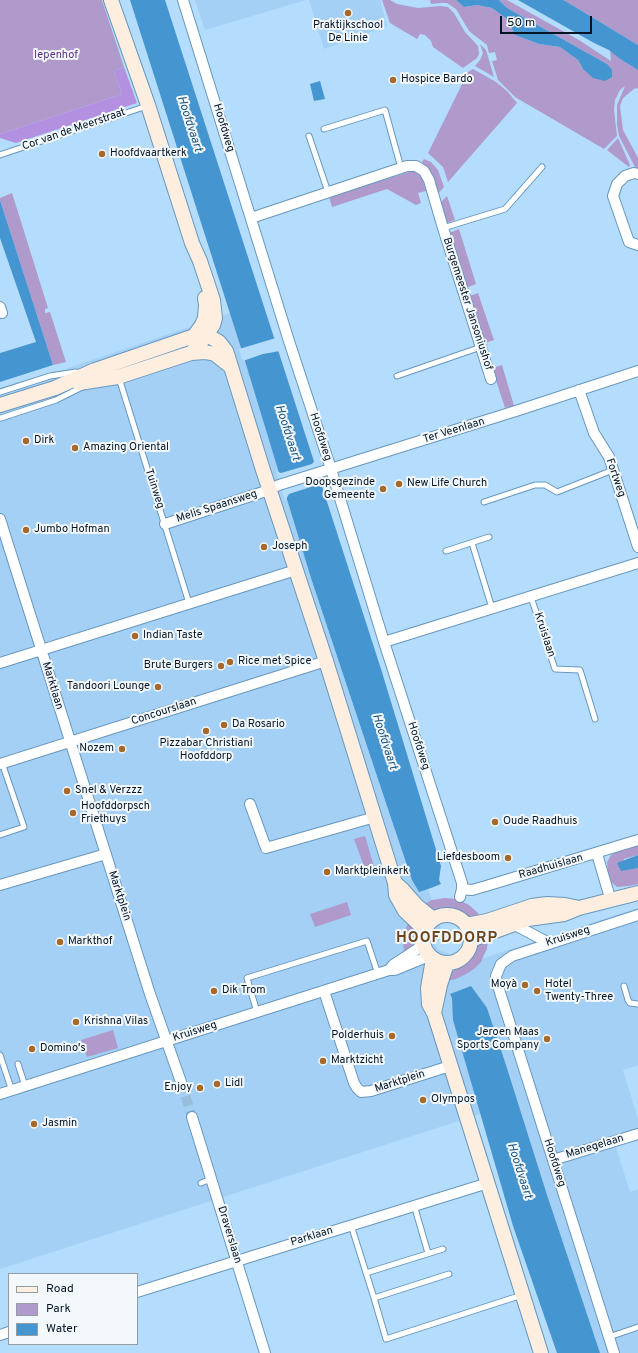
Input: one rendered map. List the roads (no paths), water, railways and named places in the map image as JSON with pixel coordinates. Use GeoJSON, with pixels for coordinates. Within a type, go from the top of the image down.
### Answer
{"type":"FeatureCollection","features":[{"type":"Feature","properties":{"kind":"street"},"geometry":{"type":"LineString","coordinates":[[112,0],[148,105],[192,244],[194,262],[206,305],[201,335],[191,353]]}},
{"type":"Feature","properties":{"kind":"street","name":"Hoofdweg"},"geometry":{"type":"LineString","coordinates":[[183,0],[288,338],[326,471],[384,642],[462,883],[461,893]]}},
{"type":"Feature","properties":{"kind":"street","name":"Burgemeester Jansoniushof"},"geometry":{"type":"LineString","coordinates":[[251,218],[407,166],[416,166],[424,170],[430,180],[443,228],[491,379]]}},
{"type":"Feature","properties":{"kind":"street"},"geometry":{"type":"LineString","coordinates":[[638,174],[634,173],[625,176],[617,184],[613,196],[629,242],[638,244]]}},
{"type":"Feature","properties":{"kind":"street"},"geometry":{"type":"LineString","coordinates":[[0,412],[55,388],[97,375],[201,335],[219,342],[226,351],[230,366],[274,487],[296,570],[375,817],[395,883],[396,895],[408,915],[429,941],[440,963],[447,964],[459,960],[464,956],[468,950],[471,940],[470,933],[466,925],[461,920],[452,916],[438,916],[429,941],[429,1004],[434,1013],[542,1353]]}},
{"type":"Feature","properties":{"kind":"street"},"geometry":{"type":"LineString","coordinates":[[97,375],[118,376],[191,353],[205,352],[215,354],[230,366]]}},
{"type":"Feature","properties":{"kind":"street","name":"Ter Veenlaan"},"geometry":{"type":"LineString","coordinates":[[274,487],[638,371]]}},
{"type":"Feature","properties":{"kind":"street","name":"Fortweg"},"geometry":{"type":"LineString","coordinates":[[578,390],[594,433],[609,457],[638,547]]}},
{"type":"Feature","properties":{"kind":"street","name":"Melis Spaansweg"},"geometry":{"type":"LineString","coordinates":[[165,524],[274,487]]}},
{"type":"Feature","properties":{"kind":"street","name":"Marktlaan"},"geometry":{"type":"LineString","coordinates":[[0,519],[106,854]]}},
{"type":"Feature","properties":{"kind":"street"},"geometry":{"type":"LineString","coordinates":[[384,642],[638,563]]}},
{"type":"Feature","properties":{"kind":"street"},"geometry":{"type":"LineString","coordinates":[[0,663],[296,570]]}},
{"type":"Feature","properties":{"kind":"street","name":"Concourslaan"},"geometry":{"type":"LineString","coordinates":[[1,763],[326,661]]}},
{"type":"Feature","properties":{"kind":"street"},"geometry":{"type":"LineString","coordinates":[[250,804],[266,848],[375,817]]}},
{"type":"Feature","properties":{"kind":"street","name":"Raadhuislaan"},"geometry":{"type":"LineString","coordinates":[[461,893],[597,854],[638,840]]}},
{"type":"Feature","properties":{"kind":"street"},"geometry":{"type":"LineString","coordinates":[[0,884],[106,854]]}},
{"type":"Feature","properties":{"kind":"street","name":"Marktplein"},"geometry":{"type":"LineString","coordinates":[[106,854],[150,994],[167,1041]]}},
{"type":"Feature","properties":{"kind":"street"},"geometry":{"type":"LineString","coordinates":[[597,854],[611,901]]}},
{"type":"Feature","properties":{"kind":"street","name":"Kruisweg"},"geometry":{"type":"LineString","coordinates":[[471,940],[528,919],[564,914],[579,908],[638,893]]}},
{"type":"Feature","properties":{"kind":"street","name":"Kruisweg"},"geometry":{"type":"LineString","coordinates":[[466,925],[487,921],[532,906],[547,904],[565,905],[579,908]]}},
{"type":"Feature","properties":{"kind":"street","name":"Kruisweg"},"geometry":{"type":"LineString","coordinates":[[499,968],[512,956],[638,915]]}},
{"type":"Feature","properties":{"kind":"street"},"geometry":{"type":"LineString","coordinates":[[513,924],[549,944]]}},
{"type":"Feature","properties":{"kind":"street","name":"Kruisweg"},"geometry":{"type":"LineString","coordinates":[[0,1094],[378,974],[389,970],[393,965],[429,941]]}},
{"type":"Feature","properties":{"kind":"street"},"geometry":{"type":"LineString","coordinates":[[434,1013],[440,984],[447,964]]}},
{"type":"Feature","properties":{"kind":"street","name":"Hoofdweg"},"geometry":{"type":"LineString","coordinates":[[499,968],[497,983],[614,1353]]}},
{"type":"Feature","properties":{"kind":"street","name":"Marktplein"},"geometry":{"type":"LineString","coordinates":[[324,991],[354,1083],[361,1092],[371,1091],[450,1066]]}},
{"type":"Feature","properties":{"kind":"street"},"geometry":{"type":"LineString","coordinates":[[167,1041],[181,1082]]}},
{"type":"Feature","properties":{"kind":"street","name":"Draverslaan"},"geometry":{"type":"LineString","coordinates":[[192,1117],[265,1353]]}},
{"type":"Feature","properties":{"kind":"street","name":"Manegelaan"},"geometry":{"type":"LineString","coordinates":[[553,1160],[638,1134]]}},
{"type":"Feature","properties":{"kind":"street","name":"Parklaan"},"geometry":{"type":"LineString","coordinates":[[138,1292],[488,1183]]}},
{"type":"Feature","properties":{"kind":"lane","name":"Cor van de Meerstraat"},"geometry":{"type":"LineString","coordinates":[[0,155],[148,105]]}},
{"type":"Feature","properties":{"kind":"lane"},"geometry":{"type":"LineString","coordinates":[[324,129],[385,110],[401,168]]}},
{"type":"Feature","properties":{"kind":"lane"},"geometry":{"type":"LineString","coordinates":[[309,136],[328,192]]}},
{"type":"Feature","properties":{"kind":"lane","name":"Burgemeester Jansoniushof"},"geometry":{"type":"LineString","coordinates":[[443,228],[505,209],[542,167]]}},
{"type":"Feature","properties":{"kind":"lane"},"geometry":{"type":"LineString","coordinates":[[397,376],[481,347]]}},
{"type":"Feature","properties":{"kind":"lane"},"geometry":{"type":"LineString","coordinates":[[0,392],[50,376],[97,375]]}},
{"type":"Feature","properties":{"kind":"lane"},"geometry":{"type":"LineString","coordinates":[[0,412],[56,400],[97,375]]}},
{"type":"Feature","properties":{"kind":"lane","name":"Tuinweg"},"geometry":{"type":"LineString","coordinates":[[118,376],[189,603]]}},
{"type":"Feature","properties":{"kind":"lane"},"geometry":{"type":"LineString","coordinates":[[484,502],[535,485],[545,485],[557,492],[613,470]]}},
{"type":"Feature","properties":{"kind":"lane"},"geometry":{"type":"LineString","coordinates":[[446,551],[489,537]]}},
{"type":"Feature","properties":{"kind":"lane"},"geometry":{"type":"LineString","coordinates":[[472,543],[492,608]]}},
{"type":"Feature","properties":{"kind":"lane","name":"Kruislaan"},"geometry":{"type":"LineString","coordinates":[[531,597],[555,669],[580,670],[595,719]]}},
{"type":"Feature","properties":{"kind":"lane","name":"Concourslaan"},"geometry":{"type":"LineString","coordinates":[[0,835],[24,827],[1,763]]}},
{"type":"Feature","properties":{"kind":"lane"},"geometry":{"type":"LineString","coordinates":[[257,1012],[247,978],[367,941],[378,974]]}},
{"type":"Feature","properties":{"kind":"lane"},"geometry":{"type":"LineString","coordinates":[[624,986],[630,1003],[638,1004]]}},
{"type":"Feature","properties":{"kind":"lane"},"geometry":{"type":"LineString","coordinates":[[0,1055],[12,1091]]}},
{"type":"Feature","properties":{"kind":"lane"},"geometry":{"type":"LineString","coordinates":[[18,1064],[25,1086]]}},
{"type":"Feature","properties":{"kind":"lane"},"geometry":{"type":"LineString","coordinates":[[201,1183],[211,1179]]}},
{"type":"Feature","properties":{"kind":"lane"},"geometry":{"type":"LineString","coordinates":[[414,1206],[428,1253]]}},
{"type":"Feature","properties":{"kind":"lane"},"geometry":{"type":"LineString","coordinates":[[351,1225],[386,1339],[523,1295]]}},
{"type":"Feature","properties":{"kind":"lane"},"geometry":{"type":"LineString","coordinates":[[366,1273],[443,1248]]}},
{"type":"Feature","properties":{"kind":"lane"},"geometry":{"type":"LineString","coordinates":[[374,1298],[449,1274]]}},
{"type":"Feature","properties":{"kind":"lane"},"geometry":{"type":"LineString","coordinates":[[609,1337],[638,1327]]}},
{"type":"Feature","properties":{"kind":"water","name":"Hoofdvaart"},"geometry":{"type":"Polygon","coordinates":[[[130,0],[165,0],[381,669],[441,866],[439,880],[441,884],[419,892],[412,880],[311,578],[241,348],[130,0]]]}},
{"type":"Feature","properties":{"kind":"water"},"geometry":{"type":"Polygon","coordinates":[[[456,0],[499,0],[507,8],[607,64],[612,70],[612,77],[605,81],[593,78],[583,69],[578,60],[560,47],[539,44],[515,35],[507,19],[492,8],[477,5],[464,7],[456,0]]]}},
{"type":"Feature","properties":{"kind":"water"},"geometry":{"type":"Polygon","coordinates":[[[518,0],[563,0],[567,2],[638,45],[638,70],[609,50],[518,0]]]}},
{"type":"Feature","properties":{"kind":"water"},"geometry":{"type":"Polygon","coordinates":[[[320,81],[325,99],[314,101],[310,84],[320,81]]]}},
{"type":"Feature","properties":{"kind":"water"},"geometry":{"type":"Polygon","coordinates":[[[0,200],[53,365],[0,382],[0,353],[36,342],[0,238],[0,200]]]}},
{"type":"Feature","properties":{"kind":"water"},"geometry":{"type":"Polygon","coordinates":[[[638,855],[638,868],[621,871],[617,863],[638,855]]]}},
{"type":"Feature","properties":{"kind":"water","name":"Hoofdvaart"},"geometry":{"type":"Polygon","coordinates":[[[471,986],[487,1008],[600,1353],[557,1353],[513,1226],[453,1020],[452,998],[450,994],[471,986]]]}},
{"type":"Feature","properties":{"kind":"tunnel"},"geometry":{"type":"LineString","coordinates":[[181,1082],[192,1117]]}},
{"type":"Feature","properties":{"kind":"place","name":"Praktijkschool De Linie"},"geometry":{"type":"Point","coordinates":[348,13]}},
{"type":"Feature","properties":{"kind":"place","name":"Hospice Bardo"},"geometry":{"type":"Point","coordinates":[393,80]}},
{"type":"Feature","properties":{"kind":"place","name":"Hoofdvaartkerk"},"geometry":{"type":"Point","coordinates":[102,154]}},
{"type":"Feature","properties":{"kind":"place","name":"Dirk"},"geometry":{"type":"Point","coordinates":[26,441]}},
{"type":"Feature","properties":{"kind":"place","name":"Amazing Oriental"},"geometry":{"type":"Point","coordinates":[75,448]}},
{"type":"Feature","properties":{"kind":"place","name":"New Life Church"},"geometry":{"type":"Point","coordinates":[399,484]}},
{"type":"Feature","properties":{"kind":"place","name":"Doopsgezinde Gemeente"},"geometry":{"type":"Point","coordinates":[383,489]}},
{"type":"Feature","properties":{"kind":"place","name":"Jumbo Hofman"},"geometry":{"type":"Point","coordinates":[26,530]}},
{"type":"Feature","properties":{"kind":"place","name":"Joseph"},"geometry":{"type":"Point","coordinates":[264,547]}},
{"type":"Feature","properties":{"kind":"place","name":"Indian Taste"},"geometry":{"type":"Point","coordinates":[135,636]}},
{"type":"Feature","properties":{"kind":"place","name":"Rice met Spice"},"geometry":{"type":"Point","coordinates":[230,662]}},
{"type":"Feature","properties":{"kind":"place","name":"Brute Burgers"},"geometry":{"type":"Point","coordinates":[221,666]}},
{"type":"Feature","properties":{"kind":"place","name":"Tandoori Lounge"},"geometry":{"type":"Point","coordinates":[158,687]}},
{"type":"Feature","properties":{"kind":"place","name":"Da Rosario"},"geometry":{"type":"Point","coordinates":[224,725]}},
{"type":"Feature","properties":{"kind":"place","name":"Pizzabar Christiani Hoofddorp"},"geometry":{"type":"Point","coordinates":[206,731]}},
{"type":"Feature","properties":{"kind":"place","name":"Nozem"},"geometry":{"type":"Point","coordinates":[122,749]}},
{"type":"Feature","properties":{"kind":"place","name":"Snel & Verzzz"},"geometry":{"type":"Point","coordinates":[67,791]}},
{"type":"Feature","properties":{"kind":"place","name":"Hoofddorpsch Friethuys"},"geometry":{"type":"Point","coordinates":[73,813]}},
{"type":"Feature","properties":{"kind":"place","name":"Oude Raadhuis"},"geometry":{"type":"Point","coordinates":[495,822]}},
{"type":"Feature","properties":{"kind":"place","name":"Liefdesboom"},"geometry":{"type":"Point","coordinates":[508,858]}},
{"type":"Feature","properties":{"kind":"place","name":"Marktpleinkerk"},"geometry":{"type":"Point","coordinates":[327,872]}},
{"type":"Feature","properties":{"kind":"place","name":"Markthof"},"geometry":{"type":"Point","coordinates":[60,942]}},
{"type":"Feature","properties":{"kind":"place","name":"Moyà"},"geometry":{"type":"Point","coordinates":[525,985]}},
{"type":"Feature","properties":{"kind":"place","name":"Dik Trom"},"geometry":{"type":"Point","coordinates":[214,991]}},
{"type":"Feature","properties":{"kind":"place","name":"Hotel Twenty-Three"},"geometry":{"type":"Point","coordinates":[537,991]}},
{"type":"Feature","properties":{"kind":"place","name":"Krishna Vilas"},"geometry":{"type":"Point","coordinates":[76,1022]}},
{"type":"Feature","properties":{"kind":"place","name":"Polderhuis"},"geometry":{"type":"Point","coordinates":[392,1036]}},
{"type":"Feature","properties":{"kind":"place","name":"Jeroen Maas Sports Company"},"geometry":{"type":"Point","coordinates":[547,1039]}},
{"type":"Feature","properties":{"kind":"place","name":"Domino's"},"geometry":{"type":"Point","coordinates":[32,1049]}},
{"type":"Feature","properties":{"kind":"place","name":"Marktzicht"},"geometry":{"type":"Point","coordinates":[323,1061]}},
{"type":"Feature","properties":{"kind":"place","name":"Lidl"},"geometry":{"type":"Point","coordinates":[217,1084]}},
{"type":"Feature","properties":{"kind":"place","name":"Enjoy"},"geometry":{"type":"Point","coordinates":[200,1088]}},
{"type":"Feature","properties":{"kind":"place","name":"Olympos"},"geometry":{"type":"Point","coordinates":[423,1100]}},
{"type":"Feature","properties":{"kind":"place","name":"Jasmin"},"geometry":{"type":"Point","coordinates":[34,1124]}},
{"type":"Feature","properties":{"kind":"district","name":"HOOFDDORP"},"geometry":{"type":"Point","coordinates":[447,939]}},
{"type":"Feature","properties":{"kind":"park label","name":"Iepenhof"},"geometry":{"type":"Point","coordinates":[56,56]}}]}
